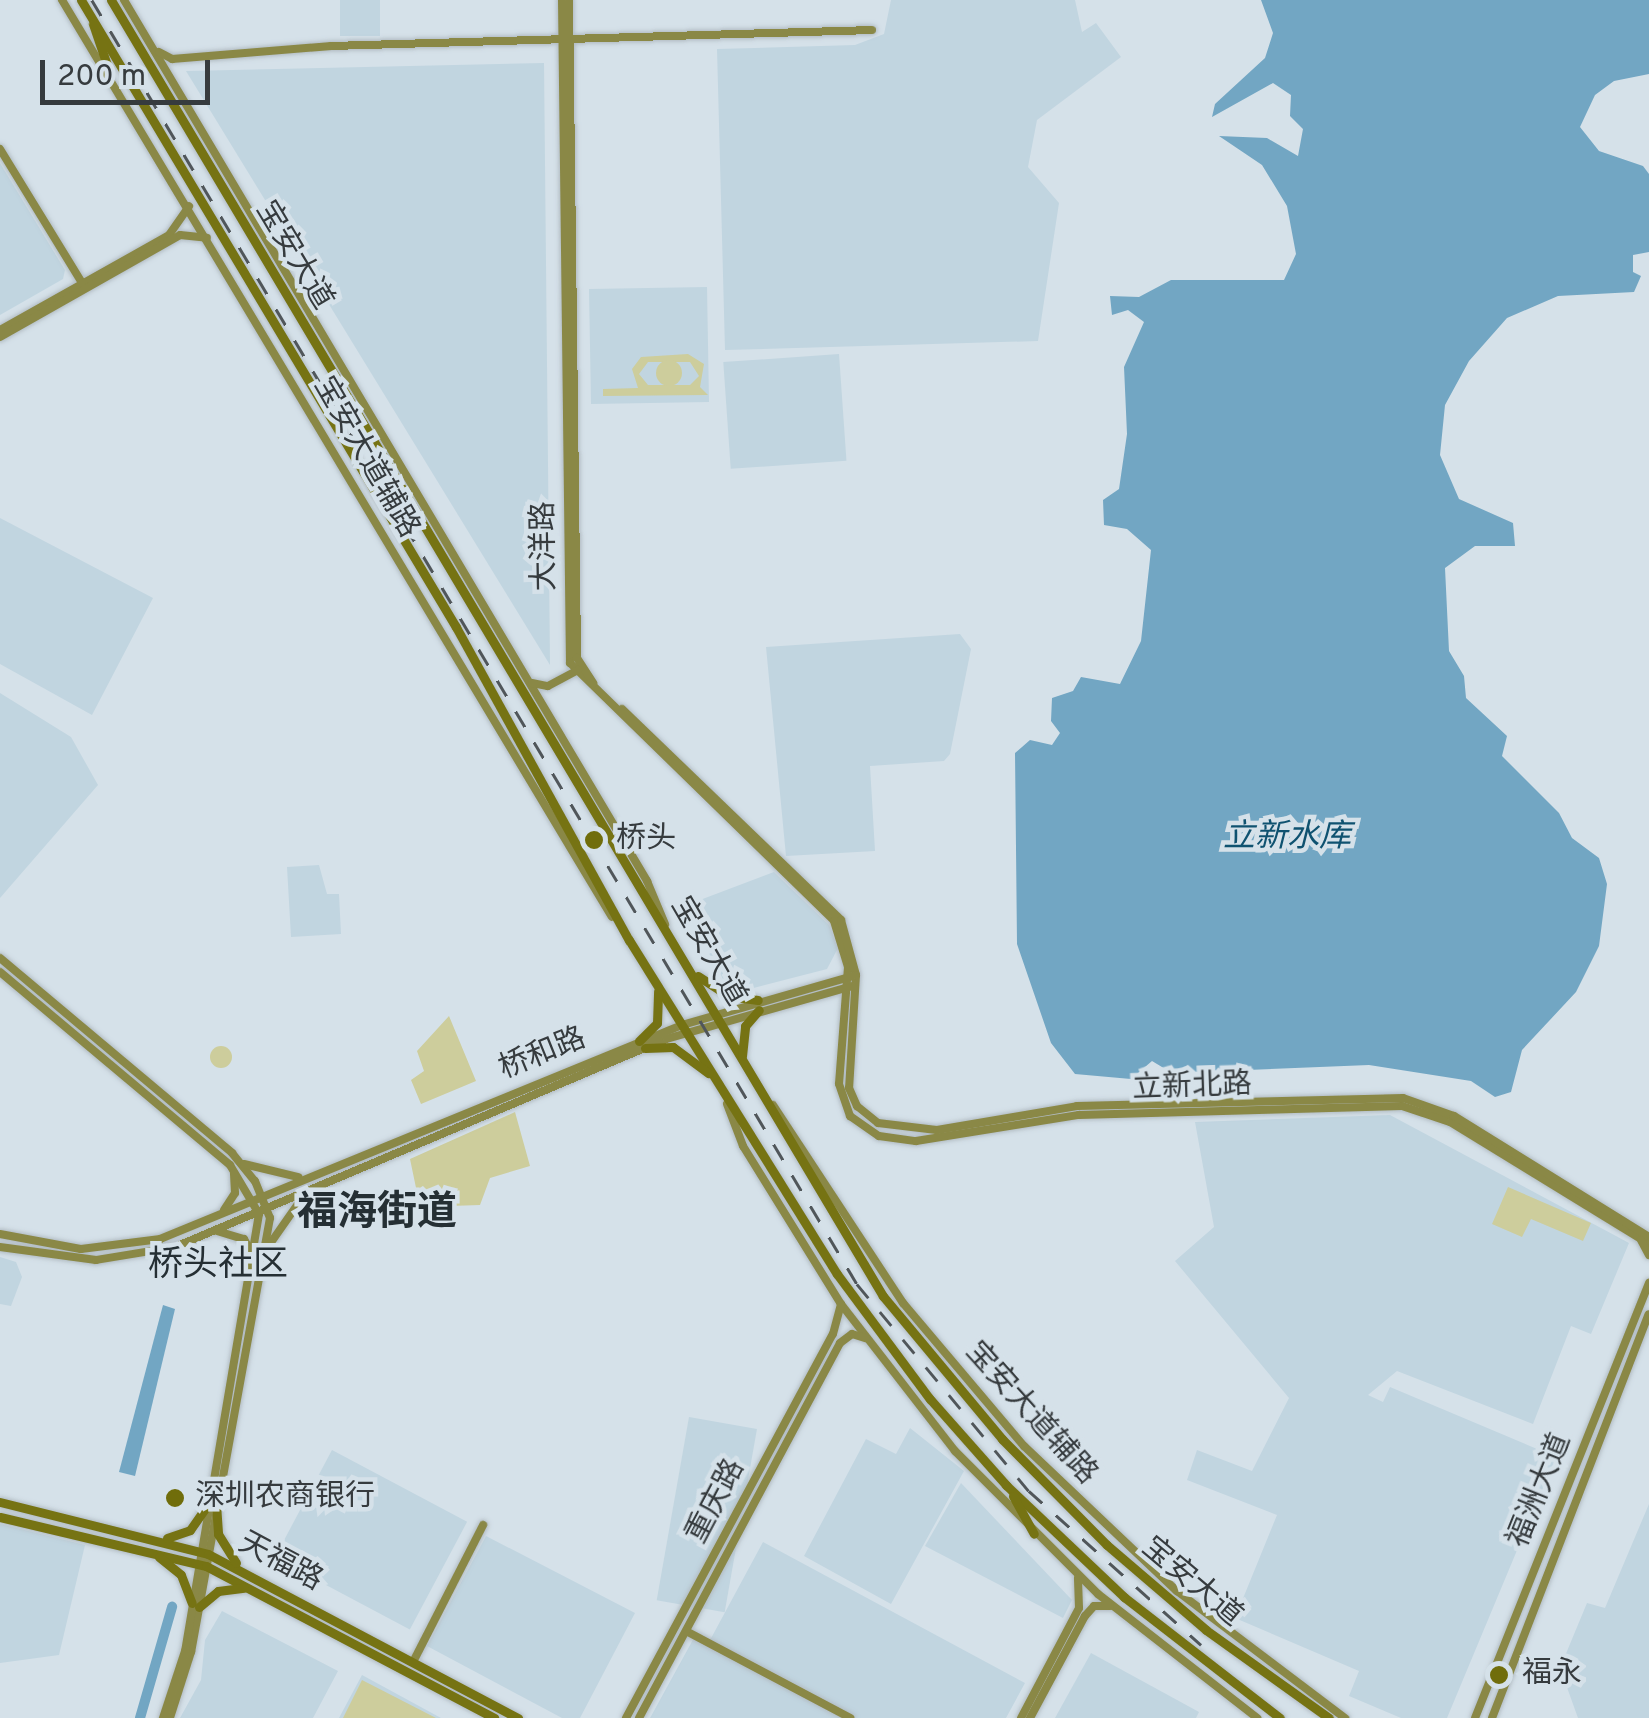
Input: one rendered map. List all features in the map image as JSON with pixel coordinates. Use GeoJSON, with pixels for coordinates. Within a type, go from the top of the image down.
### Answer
{"type":"FeatureCollection","features":[{"type":"Feature","properties":{"kind":"main road","name":"宝安大道辅路"},"geometry":{"type":"LineString","coordinates":[[62,0],[108,68],[629,940]]}},
{"type":"Feature","properties":{"kind":"main road","name":"宝安大道"},"geometry":{"type":"LineString","coordinates":[[81,0],[456,627],[629,940],[836,1274],[930,1399],[1006,1485],[1124,1597],[1280,1718]]}},
{"type":"Feature","properties":{"kind":"main road","name":"宝安大道"},"geometry":{"type":"LineString","coordinates":[[111,0],[883,1296],[1012,1450],[1158,1591],[1330,1718]]}},
{"type":"Feature","properties":{"kind":"main road","name":"宝安大道辅路"},"geometry":{"type":"LineString","coordinates":[[124,0],[646,881],[669,934]]}},
{"type":"Feature","properties":{"kind":"main road","name":"大洋路"},"geometry":{"type":"LineString","coordinates":[[565,0],[578,672]]}},
{"type":"Feature","properties":{"kind":"main road"},"geometry":{"type":"LineString","coordinates":[[90,12],[108,68]]}},
{"type":"Feature","properties":{"kind":"main road"},"geometry":{"type":"LineString","coordinates":[[156,50],[172,59],[331,46],[872,30]]}},
{"type":"Feature","properties":{"kind":"main road"},"geometry":{"type":"LineString","coordinates":[[0,149],[82,283]]}},
{"type":"Feature","properties":{"kind":"main road"},"geometry":{"type":"LineString","coordinates":[[0,330],[176,230],[190,206]]}},
{"type":"Feature","properties":{"kind":"main road"},"geometry":{"type":"LineString","coordinates":[[0,338],[180,235],[208,238]]}},
{"type":"Feature","properties":{"kind":"main road"},"geometry":{"type":"LineString","coordinates":[[528,680],[548,686],[578,672]]}},
{"type":"Feature","properties":{"kind":"main road"},"geometry":{"type":"LineString","coordinates":[[544,707],[550,692],[578,672]]}},
{"type":"Feature","properties":{"kind":"main road"},"geometry":{"type":"LineString","coordinates":[[578,672],[829,916],[852,981]]}},
{"type":"Feature","properties":{"kind":"main road"},"geometry":{"type":"LineString","coordinates":[[578,672],[833,910],[850,935],[852,981]]}},
{"type":"Feature","properties":{"kind":"main road"},"geometry":{"type":"LineString","coordinates":[[683,957],[716,990],[759,1005],[743,1034],[743,1064]]}},
{"type":"Feature","properties":{"kind":"main road"},"geometry":{"type":"LineString","coordinates":[[826,983],[846,957]]}},
{"type":"Feature","properties":{"kind":"main road"},"geometry":{"type":"LineString","coordinates":[[0,958],[240,1162],[269,1174],[302,1177]]}},
{"type":"Feature","properties":{"kind":"main road"},"geometry":{"type":"LineString","coordinates":[[0,972],[230,1165],[258,1196]]}},
{"type":"Feature","properties":{"kind":"main road","name":"桥和路"},"geometry":{"type":"LineString","coordinates":[[0,1234],[38,1245],[96,1250],[186,1229],[333,1164],[684,1028],[826,983],[852,981]]}},
{"type":"Feature","properties":{"kind":"main road","name":"桥和路"},"geometry":{"type":"LineString","coordinates":[[759,1005],[822,994],[852,981]]}},
{"type":"Feature","properties":{"kind":"main road","name":"立新北路"},"geometry":{"type":"LineString","coordinates":[[852,981],[846,1009],[840,1097],[857,1124],[880,1136],[938,1140],[1079,1115],[1402,1106],[1450,1122],[1636,1233],[1649,1237]]}},
{"type":"Feature","properties":{"kind":"main road","name":"立新北路"},"geometry":{"type":"LineString","coordinates":[[852,981],[850,1093],[864,1114],[896,1129],[967,1127],[1077,1106],[1403,1098],[1454,1116],[1636,1233]]}},
{"type":"Feature","properties":{"kind":"main road"},"geometry":{"type":"LineString","coordinates":[[656,984],[659,1017],[642,1044],[672,1047],[716,1080]]}},
{"type":"Feature","properties":{"kind":"main road"},"geometry":{"type":"LineString","coordinates":[[822,994],[846,1009]]}},
{"type":"Feature","properties":{"kind":"main road","name":"桥和路"},"geometry":{"type":"LineString","coordinates":[[0,1246],[96,1260],[190,1240],[642,1044]]}},
{"type":"Feature","properties":{"kind":"main road","name":"宝安大道辅路"},"geometry":{"type":"LineString","coordinates":[[750,1077],[903,1302],[1024,1446],[1177,1591],[1345,1718]]}},
{"type":"Feature","properties":{"kind":"main road"},"geometry":{"type":"LineString","coordinates":[[722,1091],[744,1146],[840,1304],[955,1451],[1034,1534],[1112,1606],[1258,1718]]}},
{"type":"Feature","properties":{"kind":"main road"},"geometry":{"type":"LineString","coordinates":[[240,1162],[262,1207],[267,1254]]}},
{"type":"Feature","properties":{"kind":"main road"},"geometry":{"type":"LineString","coordinates":[[333,1164],[338,1176]]}},
{"type":"Feature","properties":{"kind":"main road"},"geometry":{"type":"LineString","coordinates":[[222,1212],[236,1187],[230,1165]]}},
{"type":"Feature","properties":{"kind":"main road"},"geometry":{"type":"LineString","coordinates":[[246,1572],[221,1542],[212,1504],[267,1254],[286,1213],[310,1188]]}},
{"type":"Feature","properties":{"kind":"main road"},"geometry":{"type":"LineString","coordinates":[[167,1718],[195,1605],[262,1207]]}},
{"type":"Feature","properties":{"kind":"main road"},"geometry":{"type":"LineString","coordinates":[[186,1229],[190,1240]]}},
{"type":"Feature","properties":{"kind":"main road"},"geometry":{"type":"LineString","coordinates":[[212,1230],[244,1238],[255,1265]]}},
{"type":"Feature","properties":{"kind":"main road"},"geometry":{"type":"LineString","coordinates":[[1636,1233],[1649,1255]]}},
{"type":"Feature","properties":{"kind":"main road","name":"福洲大道"},"geometry":{"type":"LineString","coordinates":[[1475,1718],[1649,1282]]}},
{"type":"Feature","properties":{"kind":"main road","name":"重庆路"},"geometry":{"type":"LineString","coordinates":[[627,1716],[836,1329],[840,1304]]}},
{"type":"Feature","properties":{"kind":"main road","name":"福洲大道"},"geometry":{"type":"LineString","coordinates":[[1492,1718],[1649,1314]]}},
{"type":"Feature","properties":{"kind":"main road","name":"重庆路"},"geometry":{"type":"LineString","coordinates":[[639,1718],[843,1339],[865,1338]]}},
{"type":"Feature","properties":{"kind":"main road"},"geometry":{"type":"LineString","coordinates":[[811,1376],[820,1380]]}},
{"type":"Feature","properties":{"kind":"main road"},"geometry":{"type":"LineString","coordinates":[[1006,1485],[1034,1534]]}},
{"type":"Feature","properties":{"kind":"main road","name":"天福路"},"geometry":{"type":"LineString","coordinates":[[0,1502],[204,1552],[518,1718]]}},
{"type":"Feature","properties":{"kind":"main road"},"geometry":{"type":"LineString","coordinates":[[158,1539],[190,1530],[212,1504]]}},
{"type":"Feature","properties":{"kind":"main road","name":"天福路"},"geometry":{"type":"LineString","coordinates":[[0,1517],[202,1565],[494,1718]]}},
{"type":"Feature","properties":{"kind":"main road"},"geometry":{"type":"LineString","coordinates":[[412,1662],[484,1524]]}},
{"type":"Feature","properties":{"kind":"main road"},"geometry":{"type":"LineString","coordinates":[[152,1553],[181,1575],[195,1605]]}},
{"type":"Feature","properties":{"kind":"main road"},"geometry":{"type":"LineString","coordinates":[[1020,1718],[1078,1608],[1076,1574]]}},
{"type":"Feature","properties":{"kind":"main road"},"geometry":{"type":"LineString","coordinates":[[195,1605],[218,1591],[250,1589]]}},
{"type":"Feature","properties":{"kind":"main road"},"geometry":{"type":"LineString","coordinates":[[1030,1718],[1085,1616],[1100,1604],[1112,1606]]}},
{"type":"Feature","properties":{"kind":"main road"},"geometry":{"type":"LineString","coordinates":[[686,1631],[850,1718]]}},
{"type":"Feature","properties":{"kind":"shaded area"},"geometry":{"type":"Polygon","coordinates":[[[340,0],[380,0],[380,36],[340,36],[340,0]]]}},
{"type":"Feature","properties":{"kind":"shaded area"},"geometry":{"type":"Polygon","coordinates":[[[891,0],[1075,0],[1082,32],[1096,23],[1121,57],[1037,120],[1028,167],[1059,203],[1038,341],[725,350],[717,49],[855,45],[884,34],[891,0]]]}},
{"type":"Feature","properties":{"kind":"shaded area"},"geometry":{"type":"Polygon","coordinates":[[[544,63],[550,665],[186,71],[544,63]]]}},
{"type":"Feature","properties":{"kind":"shaded area"},"geometry":{"type":"Polygon","coordinates":[[[0,163],[65,270],[63,279],[0,315],[0,163]]]}},
{"type":"Feature","properties":{"kind":"shaded area"},"geometry":{"type":"Polygon","coordinates":[[[707,287],[709,402],[591,404],[589,289],[707,287]]]}},
{"type":"Feature","properties":{"kind":"shaded area"},"geometry":{"type":"Polygon","coordinates":[[[839,354],[846,461],[731,469],[723,362],[839,354]]]}},
{"type":"Feature","properties":{"kind":"shaded area"},"geometry":{"type":"Polygon","coordinates":[[[0,518],[153,598],[92,715],[0,664],[0,518]]]}},
{"type":"Feature","properties":{"kind":"shaded area"},"geometry":{"type":"Polygon","coordinates":[[[960,634],[971,649],[950,754],[944,761],[870,766],[875,851],[786,856],[766,647],[960,634]]]}},
{"type":"Feature","properties":{"kind":"shaded area"},"geometry":{"type":"Polygon","coordinates":[[[0,693],[71,737],[98,785],[0,898],[0,693]]]}},
{"type":"Feature","properties":{"kind":"shaded area"},"geometry":{"type":"Polygon","coordinates":[[[319,865],[327,894],[339,894],[341,934],[291,937],[287,867],[319,865]]]}},
{"type":"Feature","properties":{"kind":"shaded area"},"geometry":{"type":"Polygon","coordinates":[[[774,872],[829,925],[838,948],[827,969],[746,990],[723,979],[687,913],[692,903],[774,872]]]}},
{"type":"Feature","properties":{"kind":"shaded area"},"geometry":{"type":"Polygon","coordinates":[[[1390,1115],[1629,1243],[1591,1334],[1571,1326],[1533,1424],[1397,1371],[1368,1395],[1383,1402],[1390,1387],[1556,1457],[1447,1718],[1401,1718],[1349,1696],[1359,1671],[1235,1618],[1277,1515],[1187,1480],[1197,1450],[1252,1471],[1289,1398],[1175,1261],[1214,1227],[1195,1122],[1390,1115]]]}},
{"type":"Feature","properties":{"kind":"shaded area"},"geometry":{"type":"Polygon","coordinates":[[[0,1257],[16,1262],[22,1277],[11,1306],[0,1304],[0,1257]]]}},
{"type":"Feature","properties":{"kind":"shaded area"},"geometry":{"type":"Polygon","coordinates":[[[689,1417],[757,1429],[725,1612],[657,1600],[689,1417]]]}},
{"type":"Feature","properties":{"kind":"shaded area"},"geometry":{"type":"Polygon","coordinates":[[[910,1428],[964,1471],[891,1604],[804,1556],[866,1439],[896,1454],[910,1428]]]}},
{"type":"Feature","properties":{"kind":"shaded area"},"geometry":{"type":"Polygon","coordinates":[[[332,1450],[467,1522],[410,1630],[275,1558],[332,1450]]]}},
{"type":"Feature","properties":{"kind":"shaded area"},"geometry":{"type":"Polygon","coordinates":[[[961,1483],[1072,1600],[1063,1618],[925,1546],[961,1483]]]}},
{"type":"Feature","properties":{"kind":"shaded area"},"geometry":{"type":"Polygon","coordinates":[[[1649,1504],[1649,1718],[1578,1718],[1560,1668],[1587,1603],[1605,1608],[1649,1504]]]}},
{"type":"Feature","properties":{"kind":"shaded area"},"geometry":{"type":"Polygon","coordinates":[[[0,1524],[85,1545],[59,1655],[0,1663],[0,1524]]]}},
{"type":"Feature","properties":{"kind":"shaded area"},"geometry":{"type":"Polygon","coordinates":[[[486,1536],[635,1613],[580,1718],[562,1718],[427,1646],[486,1536]]]}},
{"type":"Feature","properties":{"kind":"shaded area"},"geometry":{"type":"Polygon","coordinates":[[[763,1542],[1025,1683],[1006,1718],[650,1718],[695,1636],[709,1642],[763,1542]]]}},
{"type":"Feature","properties":{"kind":"shaded area"},"geometry":{"type":"Polygon","coordinates":[[[222,1611],[338,1671],[313,1718],[180,1718],[201,1680],[205,1640],[222,1611]]]}},
{"type":"Feature","properties":{"kind":"shaded area"},"geometry":{"type":"Polygon","coordinates":[[[1091,1653],[1199,1712],[1196,1718],[1055,1718],[1091,1653]]]}},
{"type":"Feature","properties":{"kind":"shaded area"},"geometry":{"type":"Polygon","coordinates":[[[362,1675],[441,1718],[339,1718],[362,1675]]]}},
{"type":"Feature","properties":{"kind":"green space"},"geometry":{"type":"Polygon","coordinates":[[[688,354],[704,364],[700,387],[708,395],[603,396],[603,389],[638,388],[632,369],[641,357],[688,354]],[[648,362],[639,374],[648,385],[690,385],[699,376],[690,362],[648,362]]]}},
{"type":"Feature","properties":{"kind":"green space"},"geometry":{"type":"Polygon","coordinates":[[[669,360],[678,364],[682,373],[678,382],[669,386],[660,382],[656,373],[660,364],[669,360]]]}},
{"type":"Feature","properties":{"kind":"green space"},"geometry":{"type":"Polygon","coordinates":[[[449,1016],[476,1081],[421,1104],[411,1080],[424,1071],[417,1051],[449,1016]]]}},
{"type":"Feature","properties":{"kind":"green space"},"geometry":{"type":"Polygon","coordinates":[[[221,1046],[229,1049],[229,1065],[221,1068],[213,1065],[210,1057],[213,1049],[221,1046]]]}},
{"type":"Feature","properties":{"kind":"green space"},"geometry":{"type":"Polygon","coordinates":[[[515,1112],[530,1166],[490,1178],[480,1205],[420,1207],[410,1159],[515,1112]]]}},
{"type":"Feature","properties":{"kind":"green space"},"geometry":{"type":"Polygon","coordinates":[[[1508,1187],[1591,1223],[1583,1241],[1531,1219],[1522,1237],[1492,1224],[1508,1187]]]}},
{"type":"Feature","properties":{"kind":"green space"},"geometry":{"type":"Polygon","coordinates":[[[362,1680],[436,1718],[343,1718],[362,1680]]]}},
{"type":"Feature","properties":{"kind":"water","name":"立新水库"},"geometry":{"type":"Polygon","coordinates":[[[1261,0],[1649,0],[1649,74],[1614,81],[1595,95],[1580,127],[1599,151],[1643,166],[1649,174],[1649,252],[1633,255],[1633,272],[1641,276],[1634,292],[1558,296],[1507,318],[1469,361],[1445,405],[1440,455],[1459,499],[1513,523],[1515,546],[1475,546],[1445,568],[1449,651],[1464,676],[1466,698],[1507,736],[1502,756],[1559,813],[1572,838],[1599,858],[1607,884],[1599,946],[1576,992],[1522,1050],[1511,1092],[1495,1097],[1471,1081],[1369,1065],[1172,1073],[1152,1061],[1131,1079],[1075,1074],[1051,1043],[1017,944],[1015,753],[1030,740],[1052,745],[1060,733],[1051,721],[1052,698],[1073,691],[1081,677],[1120,684],[1141,641],[1151,550],[1127,529],[1104,525],[1103,500],[1119,489],[1127,434],[1124,367],[1144,322],[1128,310],[1112,315],[1110,296],[1139,297],[1171,280],[1284,280],[1296,254],[1287,206],[1262,165],[1219,136],[1267,138],[1298,156],[1303,129],[1290,116],[1291,95],[1273,83],[1212,117],[1215,104],[1265,58],[1273,33],[1261,0]]]}},
{"type":"Feature","properties":{"kind":"water"},"geometry":{"type":"Polygon","coordinates":[[[163,1305],[175,1309],[135,1476],[119,1472],[163,1305]]]}},
{"type":"Feature","properties":{"kind":"waterway"},"geometry":{"type":"LineString","coordinates":[[140,1718],[172,1607]]}},
{"type":"Feature","properties":{"kind":"railway"},"geometry":{"type":"LineString","coordinates":[[92,0],[857,1284],[1029,1491],[1201,1645]]}},
{"type":"Feature","properties":{"kind":"place","name":"桥头"},"geometry":{"type":"Point","coordinates":[594,840]}},
{"type":"Feature","properties":{"kind":"place","name":"深圳农商银行"},"geometry":{"type":"Point","coordinates":[175,1498]}},
{"type":"Feature","properties":{"kind":"place","name":"福永"},"geometry":{"type":"Point","coordinates":[1499,1675]}},
{"type":"Feature","properties":{"kind":"district","name":"福海街道"},"geometry":{"type":"Point","coordinates":[377,1214]}},
{"type":"Feature","properties":{"kind":"district","name":"桥头社区"},"geometry":{"type":"Point","coordinates":[218,1266]}}]}
